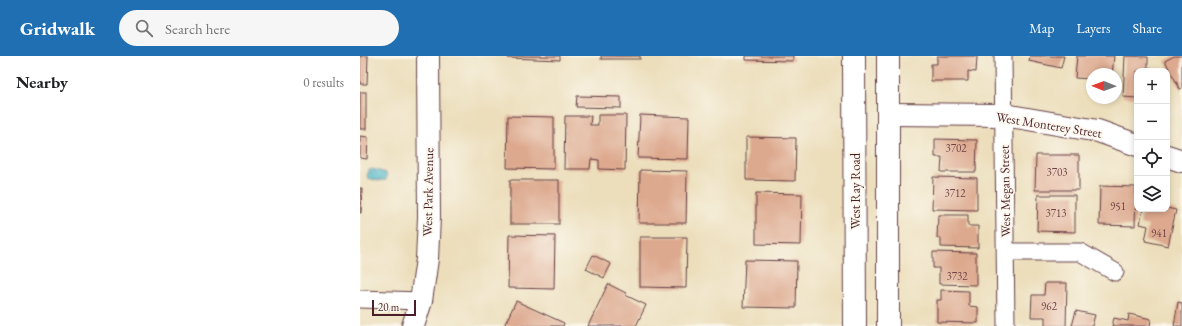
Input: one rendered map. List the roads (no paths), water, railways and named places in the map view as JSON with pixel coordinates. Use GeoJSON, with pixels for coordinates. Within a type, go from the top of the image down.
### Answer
{"type":"FeatureCollection","features":[{"type":"Feature","properties":{"kind":"street","name":"West Park Avenue"},"geometry":{"type":"LineString","coordinates":[[413,326],[421,301],[427,259],[428,56]]}},
{"type":"Feature","properties":{"kind":"street","name":"West Ray Road"},"geometry":{"type":"LineString","coordinates":[[854,56],[855,326]]}},
{"type":"Feature","properties":{"kind":"street"},"geometry":{"type":"LineString","coordinates":[[888,56],[888,326]]}},
{"type":"Feature","properties":{"kind":"street","name":"West Megan Street"},"geometry":{"type":"LineString","coordinates":[[1003,56],[1006,326]]}},
{"type":"Feature","properties":{"kind":"street","name":"West Monterey Street"},"geometry":{"type":"LineString","coordinates":[[888,114],[1004,115],[1098,131],[1134,144]]}},
{"type":"Feature","properties":{"kind":"street"},"geometry":{"type":"LineString","coordinates":[[1170,157],[1182,161]]}},
{"type":"Feature","properties":{"kind":"street"},"geometry":{"type":"LineString","coordinates":[[1006,252],[1080,252],[1115,272]]}},
{"type":"Feature","properties":{"kind":"street"},"geometry":{"type":"LineString","coordinates":[[360,299],[421,301]]}},
{"type":"Feature","properties":{"kind":"water"},"geometry":{"type":"Polygon","coordinates":[[[373,169],[386,173],[386,180],[378,181],[368,178],[367,175],[369,170],[373,169]]]}}]}
